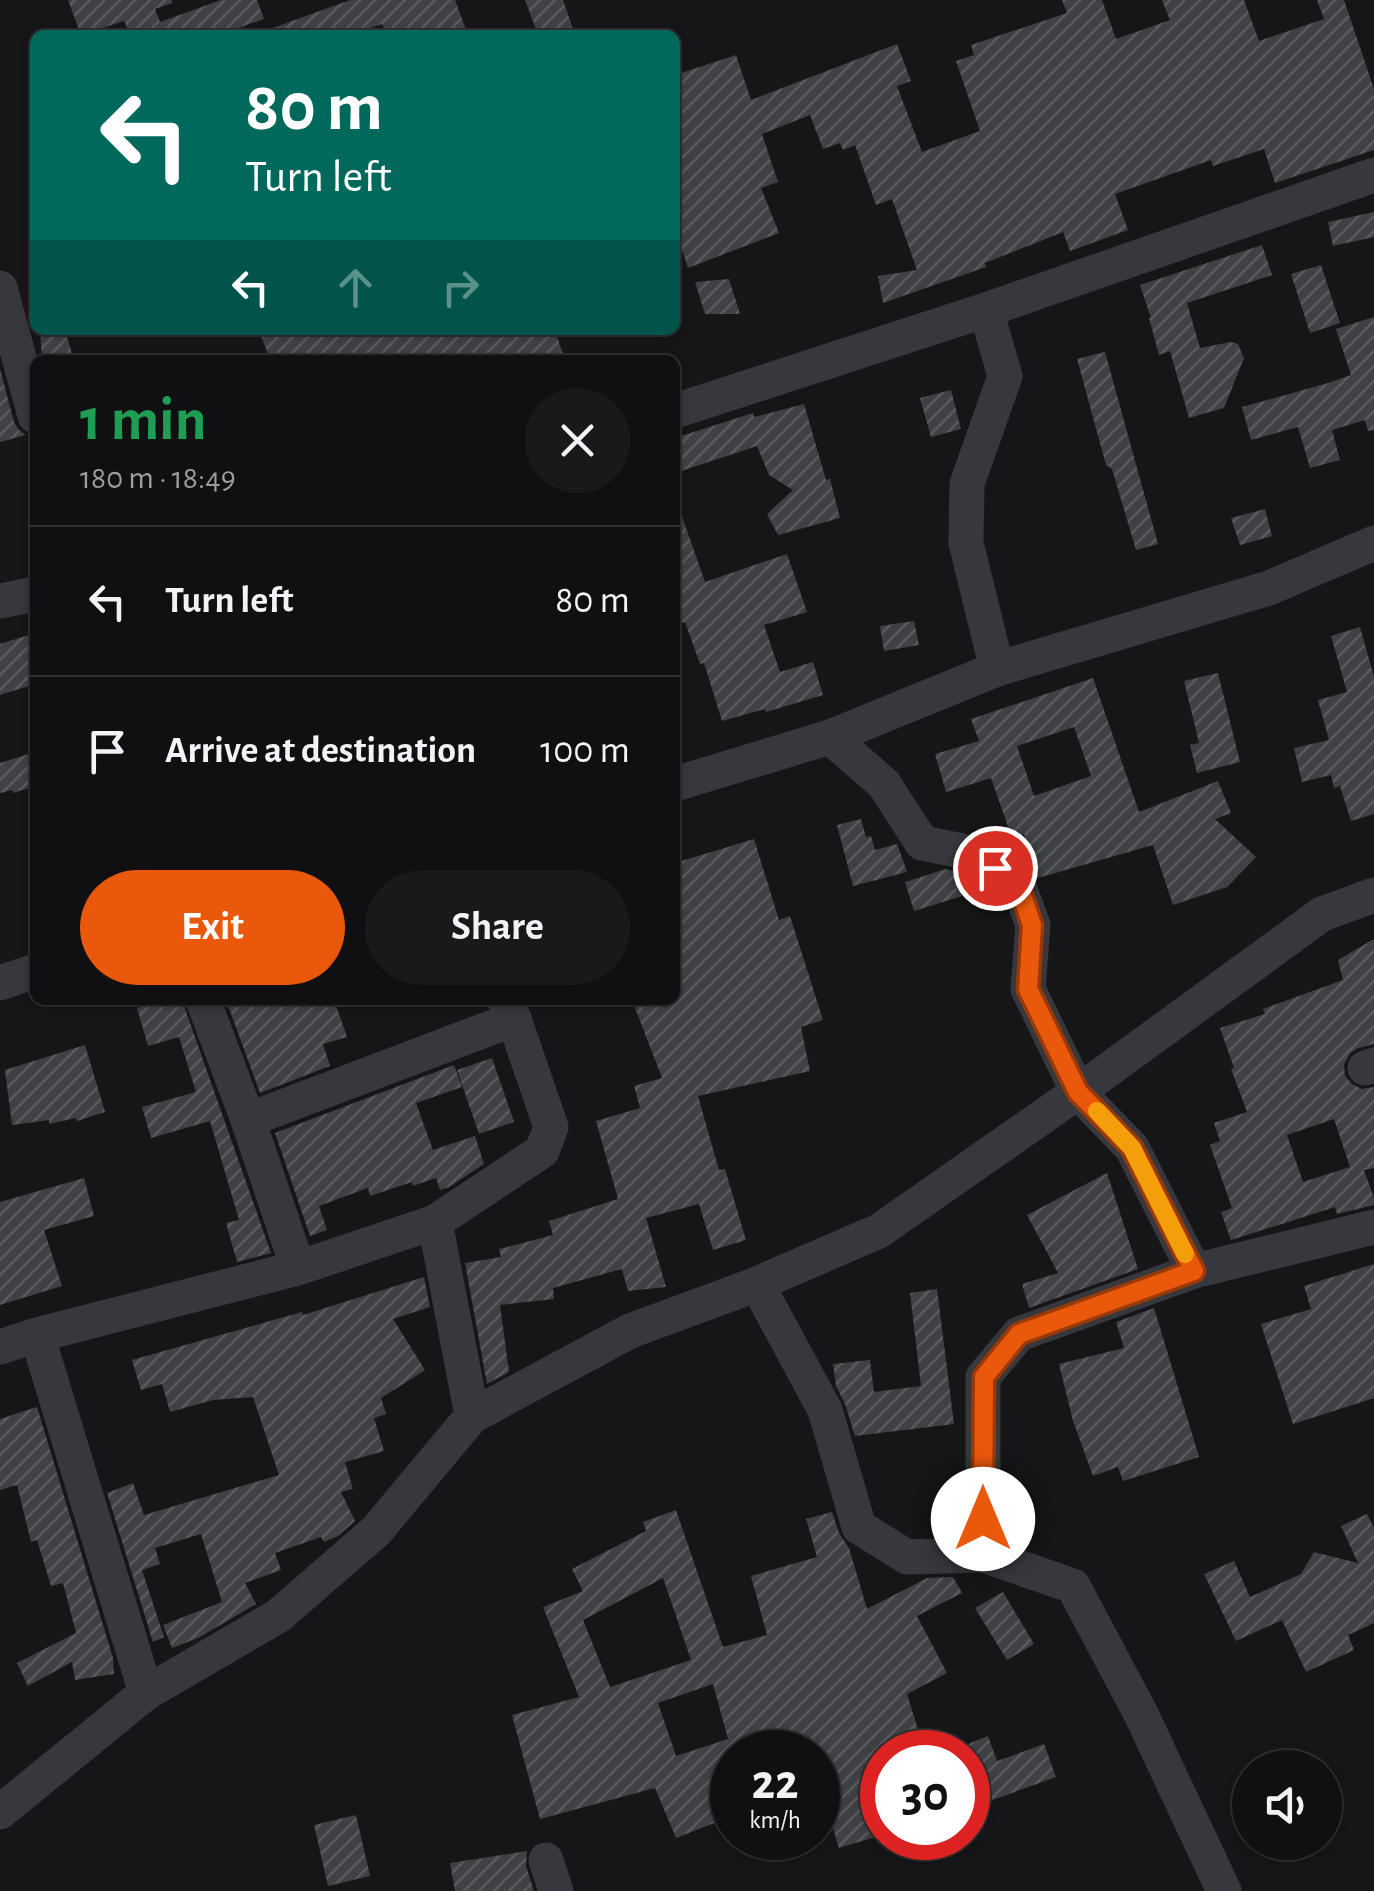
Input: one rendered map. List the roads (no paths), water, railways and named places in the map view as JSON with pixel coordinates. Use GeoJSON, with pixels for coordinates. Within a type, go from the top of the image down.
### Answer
{"type":"FeatureCollection","features":[{"type":"Feature","properties":{"kind":"street"},"geometry":{"type":"LineString","coordinates":[[680,409],[986,310],[1374,175]]}},
{"type":"Feature","properties":{"kind":"street"},"geometry":{"type":"LineString","coordinates":[[0,288],[30,398]]}},
{"type":"Feature","properties":{"kind":"street"},"geometry":{"type":"LineString","coordinates":[[986,310],[1005,376],[968,484],[966,543],[997,669]]}},
{"type":"Feature","properties":{"kind":"street"},"geometry":{"type":"LineString","coordinates":[[680,782],[830,737],[997,669],[1269,588],[1374,543]]}},
{"type":"Feature","properties":{"kind":"street"},"geometry":{"type":"LineString","coordinates":[[0,600],[30,595]]}},
{"type":"Feature","properties":{"kind":"street"},"geometry":{"type":"LineString","coordinates":[[830,737],[884,784],[922,843],[972,853],[1018,884],[1032,925],[1028,989],[1078,1092],[1132,1148],[1194,1271]]}},
{"type":"Feature","properties":{"kind":"street"},"geometry":{"type":"LineString","coordinates":[[0,1812],[146,1694],[278,1616],[376,1531],[472,1416],[630,1331],[757,1284],[880,1231],[1322,914],[1374,895]]}},
{"type":"Feature","properties":{"kind":"street"},"geometry":{"type":"LineString","coordinates":[[0,983],[30,973]]}},
{"type":"Feature","properties":{"kind":"street"},"geometry":{"type":"LineString","coordinates":[[205,1005],[298,1268]]}},
{"type":"Feature","properties":{"kind":"street"},"geometry":{"type":"LineString","coordinates":[[0,1347],[37,1334],[298,1268],[435,1222],[542,1151],[551,1126],[509,1009],[248,1120]]}},
{"type":"Feature","properties":{"kind":"street"},"geometry":{"type":"LineString","coordinates":[[435,1222],[472,1416]]}},
{"type":"Feature","properties":{"kind":"street"},"geometry":{"type":"LineString","coordinates":[[983,1554],[984,1377],[1019,1334],[1194,1271],[1374,1227]]}},
{"type":"Feature","properties":{"kind":"street"},"geometry":{"type":"LineString","coordinates":[[757,1284],[825,1410],[859,1527],[907,1557],[983,1554],[1073,1586],[1141,1714],[1224,1891]]}},
{"type":"Feature","properties":{"kind":"street"},"geometry":{"type":"LineString","coordinates":[[37,1334],[146,1694]]}}]}
